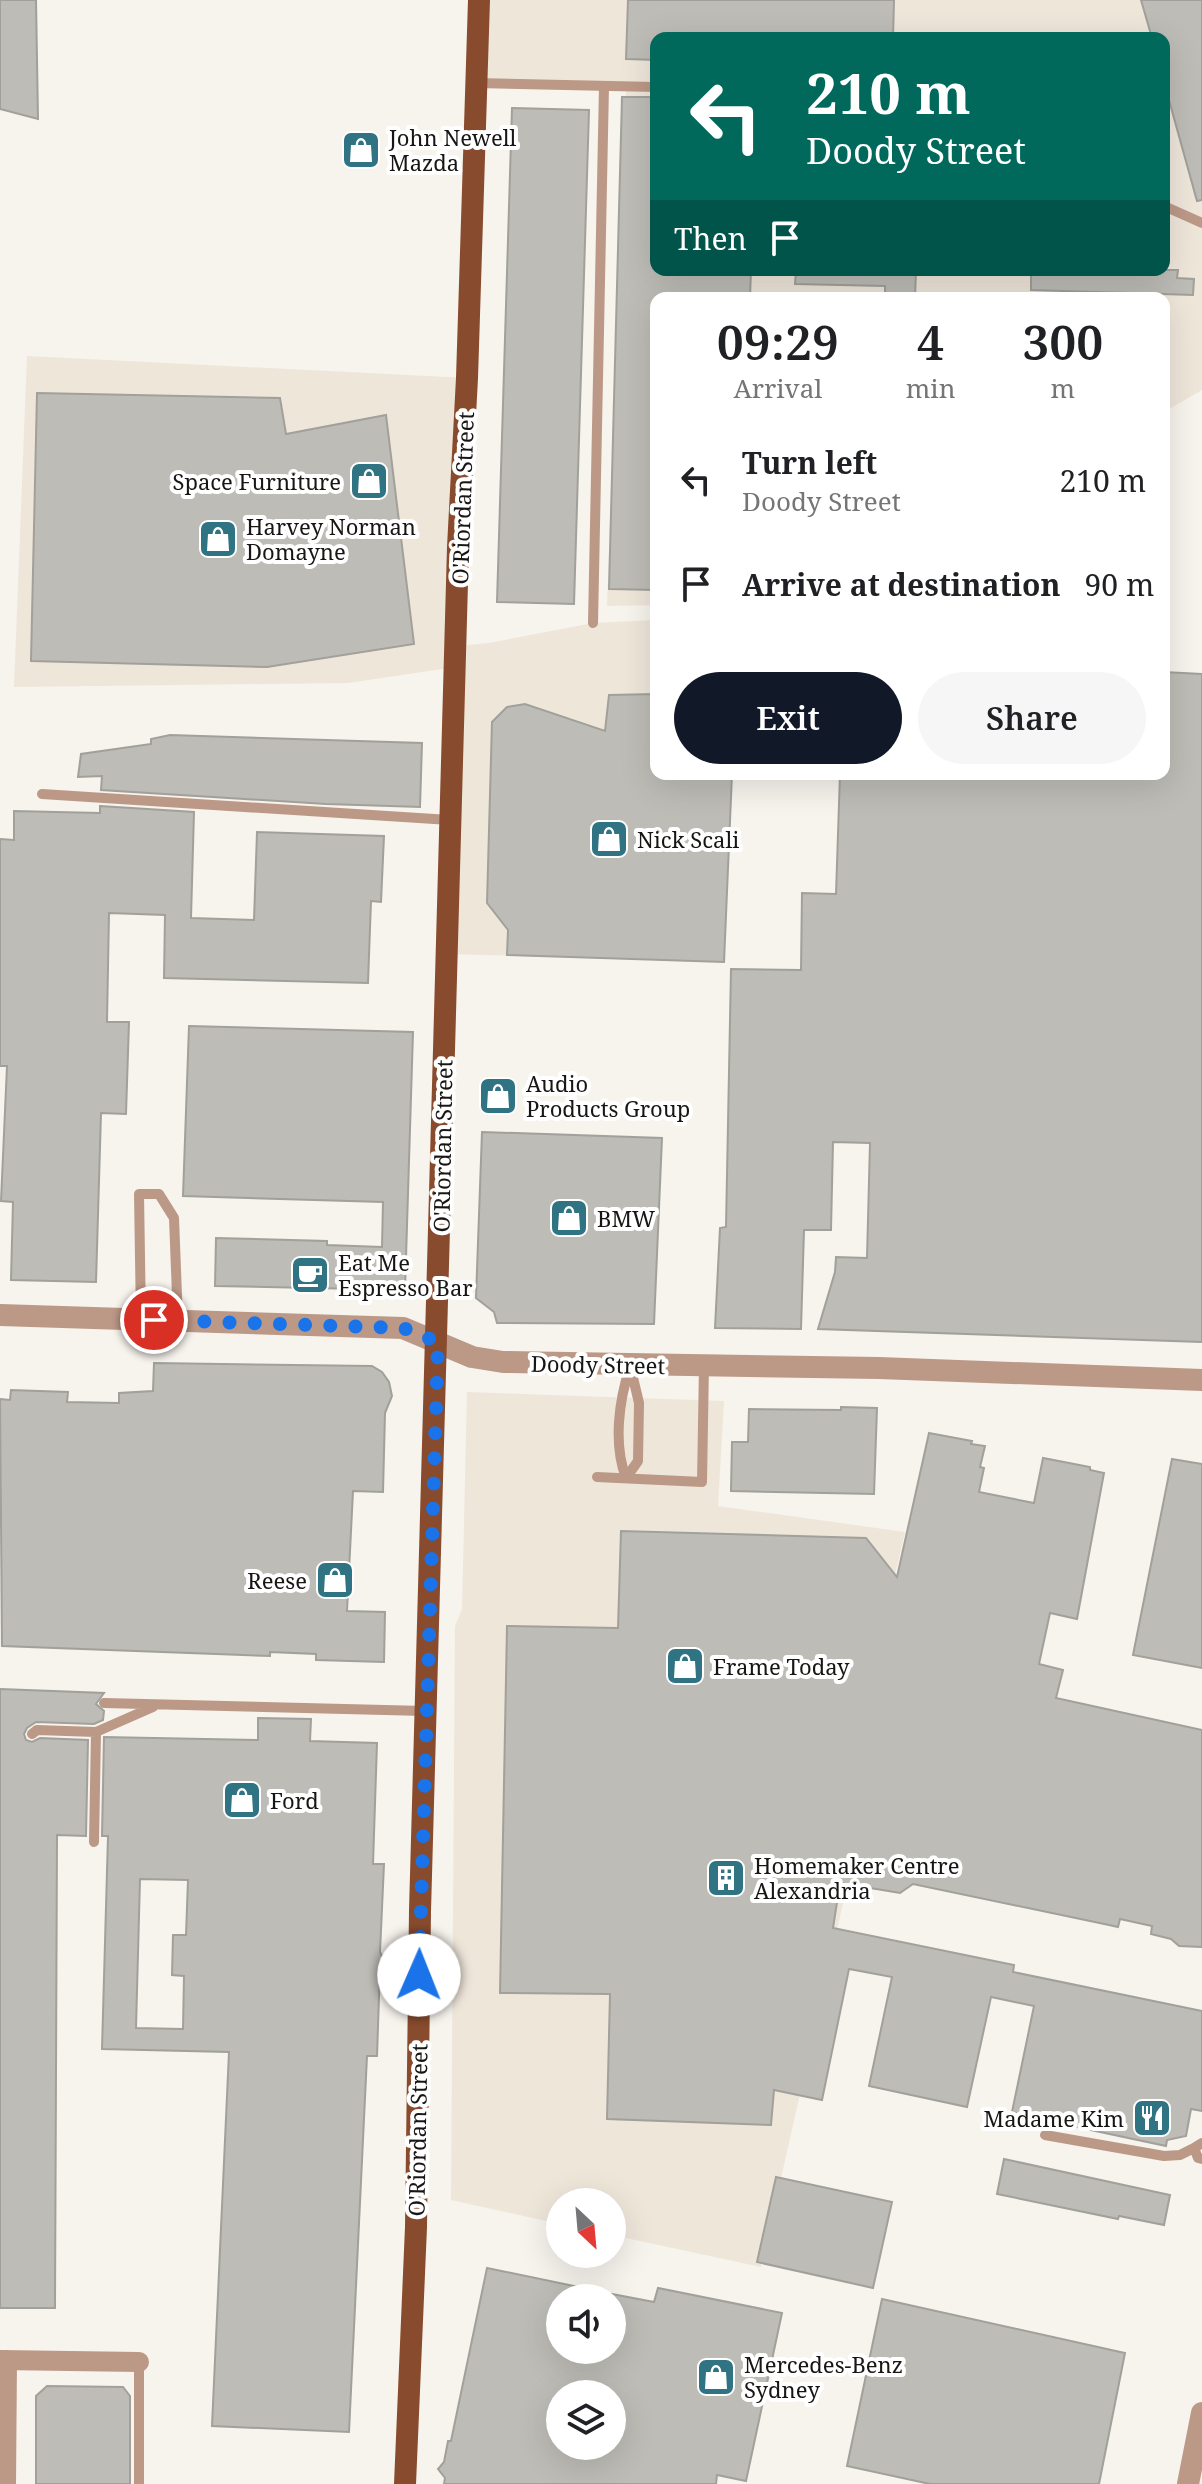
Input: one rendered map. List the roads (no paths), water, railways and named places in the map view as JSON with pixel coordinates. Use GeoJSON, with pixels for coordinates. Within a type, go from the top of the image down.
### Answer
{"type":"FeatureCollection","features":[{"type":"Feature","properties":{"kind":"main road","name":"O'Riordan Street"},"geometry":{"type":"LineString","coordinates":[[405,2484],[416,2214],[425,1711],[438,1342],[458,547],[467,378],[479,0]]}},
{"type":"Feature","properties":{"kind":"street","name":"Doody Street"},"geometry":{"type":"LineString","coordinates":[[0,1315],[403,1328],[472,1357],[503,1362],[866,1367],[1202,1380]]}},
{"type":"Feature","properties":{"kind":"street"},"geometry":{"type":"LineString","coordinates":[[6,2484],[4,2360],[139,2362]]}},
{"type":"Feature","properties":{"kind":"street"},"geometry":{"type":"LineString","coordinates":[[1188,2484],[1202,2413]]}},
{"type":"Feature","properties":{"kind":"lane"},"geometry":{"type":"LineString","coordinates":[[476,83],[650,87]]}},
{"type":"Feature","properties":{"kind":"lane"},"geometry":{"type":"LineString","coordinates":[[593,623],[604,86]]}},
{"type":"Feature","properties":{"kind":"lane"},"geometry":{"type":"LineString","coordinates":[[1170,209],[1202,223]]}},
{"type":"Feature","properties":{"kind":"lane"},"geometry":{"type":"LineString","coordinates":[[42,794],[452,820]]}},
{"type":"Feature","properties":{"kind":"lane"},"geometry":{"type":"LineString","coordinates":[[141,1320],[139,1194],[159,1194],[174,1218],[178,1321]]}},
{"type":"Feature","properties":{"kind":"lane"},"geometry":{"type":"LineString","coordinates":[[626,1478],[619,1460],[621,1394],[630,1365]]}},
{"type":"Feature","properties":{"kind":"lane"},"geometry":{"type":"LineString","coordinates":[[626,1478],[638,1461],[639,1403],[630,1365]]}},
{"type":"Feature","properties":{"kind":"lane"},"geometry":{"type":"LineString","coordinates":[[597,1477],[702,1482],[704,1365]]}},
{"type":"Feature","properties":{"kind":"lane"},"geometry":{"type":"LineString","coordinates":[[104,1703],[425,1711]]}},
{"type":"Feature","properties":{"kind":"lane"},"geometry":{"type":"LineString","coordinates":[[32,1734],[37,1730],[96,1732],[158,1705]]}},
{"type":"Feature","properties":{"kind":"lane"},"geometry":{"type":"LineString","coordinates":[[94,1842],[96,1732]]}},
{"type":"Feature","properties":{"kind":"lane"},"geometry":{"type":"LineString","coordinates":[[1045,2135],[1164,2156],[1180,2155],[1198,2145],[1198,2158],[1202,2159]]}},
{"type":"Feature","properties":{"kind":"lane"},"geometry":{"type":"LineString","coordinates":[[139,2362],[139,2484]]}},
{"type":"Feature","properties":{"kind":"place","name":"John Newell Mazda"},"geometry":{"type":"Point","coordinates":[361,150]}},
{"type":"Feature","properties":{"kind":"place","name":"Space Furniture"},"geometry":{"type":"Point","coordinates":[369,481]}},
{"type":"Feature","properties":{"kind":"place","name":"Harvey Norman Domayne"},"geometry":{"type":"Point","coordinates":[218,539]}},
{"type":"Feature","properties":{"kind":"place","name":"Nick Scali"},"geometry":{"type":"Point","coordinates":[609,839]}},
{"type":"Feature","properties":{"kind":"place","name":"Audio Products Group"},"geometry":{"type":"Point","coordinates":[498,1096]}},
{"type":"Feature","properties":{"kind":"place","name":"BMW"},"geometry":{"type":"Point","coordinates":[569,1218]}},
{"type":"Feature","properties":{"kind":"place","name":"Eat Me Espresso Bar"},"geometry":{"type":"Point","coordinates":[310,1275]}},
{"type":"Feature","properties":{"kind":"place","name":"Reese"},"geometry":{"type":"Point","coordinates":[335,1580]}},
{"type":"Feature","properties":{"kind":"place","name":"Frame Today"},"geometry":{"type":"Point","coordinates":[685,1666]}},
{"type":"Feature","properties":{"kind":"place","name":"Ford"},"geometry":{"type":"Point","coordinates":[242,1800]}},
{"type":"Feature","properties":{"kind":"place","name":"Homemaker Centre Alexandria"},"geometry":{"type":"Point","coordinates":[726,1878]}},
{"type":"Feature","properties":{"kind":"place","name":"Madame Kim"},"geometry":{"type":"Point","coordinates":[1152,2118]}},
{"type":"Feature","properties":{"kind":"place","name":"Mercedes-Benz Sydney"},"geometry":{"type":"Point","coordinates":[716,2377]}}]}
